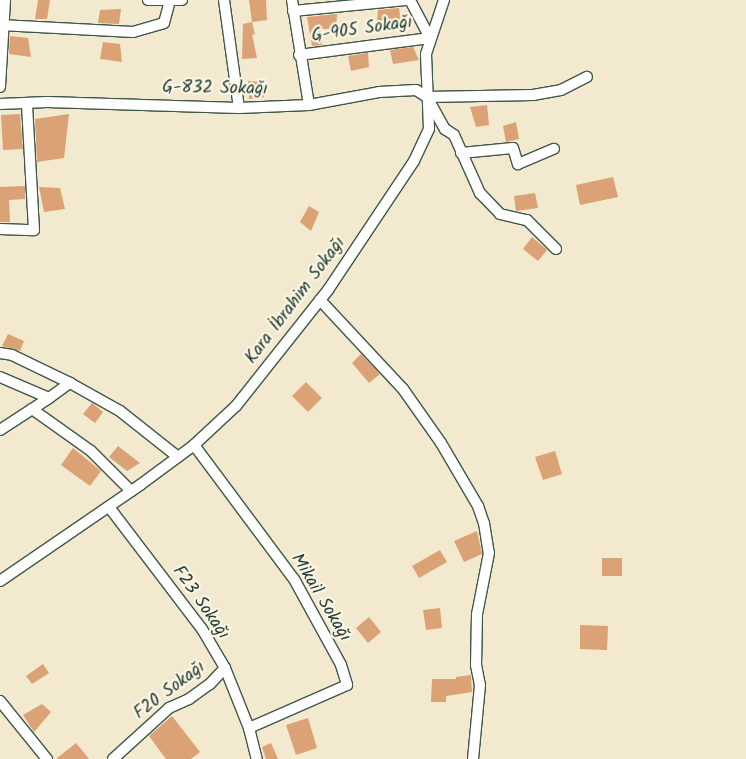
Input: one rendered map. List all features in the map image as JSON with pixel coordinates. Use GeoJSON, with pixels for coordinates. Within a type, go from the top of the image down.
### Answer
{"type":"FeatureCollection","features":[{"type":"Feature","properties":{"kind":"street"},"geometry":{"type":"LineString","coordinates":[[0,87],[2,25],[5,0]]}},
{"type":"Feature","properties":{"kind":"street"},"geometry":{"type":"LineString","coordinates":[[148,0],[182,0]]}},
{"type":"Feature","properties":{"kind":"street"},"geometry":{"type":"LineString","coordinates":[[224,0],[238,108]]}},
{"type":"Feature","properties":{"kind":"street"},"geometry":{"type":"LineString","coordinates":[[309,105],[299,55],[293,5],[409,0],[430,38]]}},
{"type":"Feature","properties":{"kind":"street","name":"Kara İbrahim Sokağı"},"geometry":{"type":"LineString","coordinates":[[0,582],[132,491],[194,445],[236,406],[320,300],[414,161],[429,129],[426,54],[444,0]]}},
{"type":"Feature","properties":{"kind":"street"},"geometry":{"type":"LineString","coordinates":[[2,25],[134,32],[164,23],[170,1]]}},
{"type":"Feature","properties":{"kind":"street","name":"G-905 Sokağı"},"geometry":{"type":"LineString","coordinates":[[299,55],[430,38]]}},
{"type":"Feature","properties":{"kind":"street"},"geometry":{"type":"LineString","coordinates":[[556,249],[527,220],[500,214],[480,193],[454,135],[445,128],[427,97],[533,95],[561,90],[587,78]]}},
{"type":"Feature","properties":{"kind":"street","name":"G-832 Sokağı"},"geometry":{"type":"LineString","coordinates":[[0,104],[238,108],[309,105],[397,90],[416,90],[427,97]]}},
{"type":"Feature","properties":{"kind":"street"},"geometry":{"type":"LineString","coordinates":[[0,229],[34,230],[27,103]]}},
{"type":"Feature","properties":{"kind":"street"},"geometry":{"type":"LineString","coordinates":[[461,154],[513,148],[518,164],[554,149]]}},
{"type":"Feature","properties":{"kind":"street"},"geometry":{"type":"LineString","coordinates":[[320,300],[403,389],[441,443],[478,506],[484,523],[489,553],[477,614],[476,665],[480,685],[473,759]]}},
{"type":"Feature","properties":{"kind":"street"},"geometry":{"type":"LineString","coordinates":[[0,353],[12,356],[70,383],[120,411],[178,457]]}},
{"type":"Feature","properties":{"kind":"street"},"geometry":{"type":"LineString","coordinates":[[0,377],[49,398]]}},
{"type":"Feature","properties":{"kind":"street"},"geometry":{"type":"LineString","coordinates":[[0,430],[70,383]]}},
{"type":"Feature","properties":{"kind":"street"},"geometry":{"type":"LineString","coordinates":[[32,409],[91,451],[132,491]]}},
{"type":"Feature","properties":{"kind":"street","name":"Mikail Sokağı"},"geometry":{"type":"LineString","coordinates":[[194,445],[294,580],[341,665],[347,686],[249,728]]}},
{"type":"Feature","properties":{"kind":"street","name":"F23 Sokağı"},"geometry":{"type":"LineString","coordinates":[[109,507],[202,628],[225,668],[249,728]]}},
{"type":"Feature","properties":{"kind":"street","name":"F20 Sokağı"},"geometry":{"type":"LineString","coordinates":[[113,759],[169,708],[188,699],[210,684],[225,668]]}},
{"type":"Feature","properties":{"kind":"street"},"geometry":{"type":"LineString","coordinates":[[0,701],[47,759]]}},
{"type":"Feature","properties":{"kind":"street"},"geometry":{"type":"LineString","coordinates":[[249,728],[257,759]]}},
{"type":"Feature","properties":{"kind":"building"},"geometry":{"type":"Polygon","coordinates":[[[38,0],[50,0],[47,19],[35,19],[38,0]]]}},
{"type":"Feature","properties":{"kind":"building"},"geometry":{"type":"Polygon","coordinates":[[[249,0],[266,0],[267,20],[252,22],[249,0]]]}},
{"type":"Feature","properties":{"kind":"building"},"geometry":{"type":"Polygon","coordinates":[[[399,8],[401,21],[377,23],[378,10],[399,8]]]}},
{"type":"Feature","properties":{"kind":"building"},"geometry":{"type":"Polygon","coordinates":[[[121,9],[119,24],[98,23],[100,10],[121,9]]]}},
{"type":"Feature","properties":{"kind":"building"},"geometry":{"type":"Polygon","coordinates":[[[337,14],[336,29],[321,29],[322,45],[312,46],[307,17],[337,14]]]}},
{"type":"Feature","properties":{"kind":"building"},"geometry":{"type":"Polygon","coordinates":[[[252,22],[255,35],[252,34],[257,58],[242,59],[243,24],[252,22]]]}},
{"type":"Feature","properties":{"kind":"building"},"geometry":{"type":"Polygon","coordinates":[[[10,36],[28,38],[31,57],[9,54],[10,36]]]}},
{"type":"Feature","properties":{"kind":"building"},"geometry":{"type":"Polygon","coordinates":[[[103,42],[120,44],[122,62],[100,59],[103,42]]]}},
{"type":"Feature","properties":{"kind":"building"},"geometry":{"type":"Polygon","coordinates":[[[413,47],[419,60],[393,64],[390,50],[413,47]]]}},
{"type":"Feature","properties":{"kind":"building"},"geometry":{"type":"Polygon","coordinates":[[[368,53],[369,67],[351,71],[348,56],[368,53]]]}},
{"type":"Feature","properties":{"kind":"building"},"geometry":{"type":"Polygon","coordinates":[[[248,81],[262,82],[264,97],[249,99],[248,81]]]}},
{"type":"Feature","properties":{"kind":"building"},"geometry":{"type":"Polygon","coordinates":[[[487,105],[489,125],[476,127],[470,107],[487,105]]]}},
{"type":"Feature","properties":{"kind":"building"},"geometry":{"type":"Polygon","coordinates":[[[20,114],[23,149],[3,150],[1,115],[20,114]]]}},
{"type":"Feature","properties":{"kind":"building"},"geometry":{"type":"Polygon","coordinates":[[[69,114],[64,158],[37,162],[35,119],[69,114]]]}},
{"type":"Feature","properties":{"kind":"building"},"geometry":{"type":"Polygon","coordinates":[[[516,122],[519,139],[506,142],[503,126],[516,122]]]}},
{"type":"Feature","properties":{"kind":"building"},"geometry":{"type":"Polygon","coordinates":[[[613,177],[618,197],[580,205],[576,185],[613,177]]]}},
{"type":"Feature","properties":{"kind":"building"},"geometry":{"type":"Polygon","coordinates":[[[25,186],[25,199],[9,200],[10,222],[0,222],[0,187],[25,186]]]}},
{"type":"Feature","properties":{"kind":"building"},"geometry":{"type":"Polygon","coordinates":[[[39,187],[60,188],[65,209],[44,212],[39,187]]]}},
{"type":"Feature","properties":{"kind":"building"},"geometry":{"type":"Polygon","coordinates":[[[535,193],[538,208],[516,211],[514,196],[535,193]]]}},
{"type":"Feature","properties":{"kind":"building"},"geometry":{"type":"Polygon","coordinates":[[[309,206],[319,212],[311,231],[300,222],[309,206]]]}},
{"type":"Feature","properties":{"kind":"building"},"geometry":{"type":"Polygon","coordinates":[[[532,237],[547,250],[538,261],[523,249],[532,237]]]}},
{"type":"Feature","properties":{"kind":"building"},"geometry":{"type":"Polygon","coordinates":[[[8,334],[24,341],[20,351],[2,346],[8,334]]]}},
{"type":"Feature","properties":{"kind":"building"},"geometry":{"type":"Polygon","coordinates":[[[361,354],[380,374],[369,383],[352,363],[361,354]]]}},
{"type":"Feature","properties":{"kind":"building"},"geometry":{"type":"Polygon","coordinates":[[[306,382],[322,398],[308,412],[292,396],[306,382]]]}},
{"type":"Feature","properties":{"kind":"building"},"geometry":{"type":"Polygon","coordinates":[[[92,403],[103,412],[95,423],[83,414],[92,403]]]}},
{"type":"Feature","properties":{"kind":"building"},"geometry":{"type":"Polygon","coordinates":[[[118,446],[140,463],[127,471],[109,457],[118,446]]]}},
{"type":"Feature","properties":{"kind":"building"},"geometry":{"type":"Polygon","coordinates":[[[73,448],[101,471],[90,486],[61,465],[73,448]]]}},
{"type":"Feature","properties":{"kind":"building"},"geometry":{"type":"Polygon","coordinates":[[[555,451],[562,474],[543,480],[535,457],[555,451]]]}},
{"type":"Feature","properties":{"kind":"building"},"geometry":{"type":"Polygon","coordinates":[[[477,531],[482,554],[464,562],[454,541],[477,531]]]}},
{"type":"Feature","properties":{"kind":"building"},"geometry":{"type":"Polygon","coordinates":[[[440,550],[447,562],[419,578],[412,566],[440,550]]]}},
{"type":"Feature","properties":{"kind":"building"},"geometry":{"type":"Polygon","coordinates":[[[602,558],[622,558],[622,576],[602,576],[602,558]]]}},
{"type":"Feature","properties":{"kind":"building"},"geometry":{"type":"Polygon","coordinates":[[[440,608],[442,628],[426,630],[423,610],[440,608]]]}},
{"type":"Feature","properties":{"kind":"building"},"geometry":{"type":"Polygon","coordinates":[[[369,617],[381,632],[368,643],[356,628],[369,617]]]}},
{"type":"Feature","properties":{"kind":"building"},"geometry":{"type":"Polygon","coordinates":[[[580,625],[608,626],[607,650],[580,649],[580,625]]]}},
{"type":"Feature","properties":{"kind":"building"},"geometry":{"type":"Polygon","coordinates":[[[43,664],[49,673],[32,684],[26,676],[43,664]]]}},
{"type":"Feature","properties":{"kind":"building"},"geometry":{"type":"Polygon","coordinates":[[[471,675],[472,692],[446,696],[446,702],[431,702],[432,679],[456,679],[456,677],[471,675]]]}},
{"type":"Feature","properties":{"kind":"building"},"geometry":{"type":"Polygon","coordinates":[[[42,704],[51,712],[34,732],[23,715],[42,704]]]}},
{"type":"Feature","properties":{"kind":"building"},"geometry":{"type":"Polygon","coordinates":[[[172,716],[200,752],[191,759],[166,759],[149,736],[172,716]]]}},
{"type":"Feature","properties":{"kind":"building"},"geometry":{"type":"Polygon","coordinates":[[[308,718],[317,748],[296,755],[286,725],[308,718]]]}},
{"type":"Feature","properties":{"kind":"building"},"geometry":{"type":"Polygon","coordinates":[[[76,743],[89,759],[56,759],[76,743]]]}},
{"type":"Feature","properties":{"kind":"building"},"geometry":{"type":"Polygon","coordinates":[[[271,743],[278,759],[266,759],[262,747],[271,743]]]}}]}
